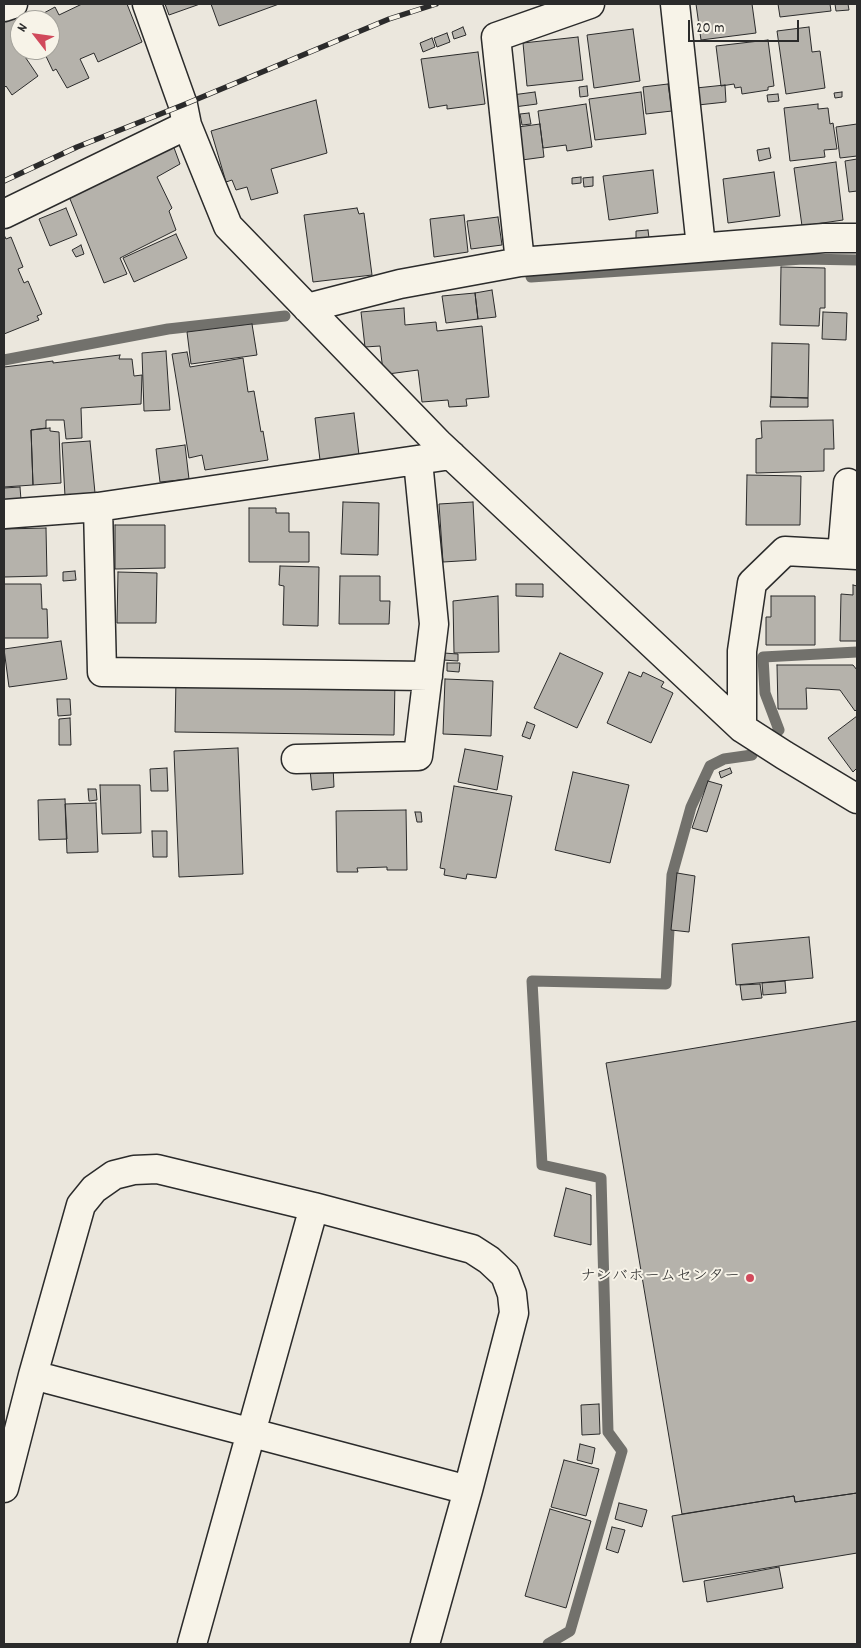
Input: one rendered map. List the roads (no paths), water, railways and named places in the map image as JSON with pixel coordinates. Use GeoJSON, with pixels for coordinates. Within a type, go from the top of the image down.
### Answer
{"type":"FeatureCollection","features":[{"type":"Feature","properties":{"kind":"street"},"geometry":{"type":"LineString","coordinates":[[4,8],[13,4]]}},
{"type":"Feature","properties":{"kind":"street"},"geometry":{"type":"LineString","coordinates":[[147,4],[183,105],[187,125],[228,226],[451,456],[742,728],[857,799]]}},
{"type":"Feature","properties":{"kind":"street"},"geometry":{"type":"LineString","coordinates":[[520,262],[496,37],[590,4]]}},
{"type":"Feature","properties":{"kind":"street"},"geometry":{"type":"LineString","coordinates":[[676,4],[701,247]]}},
{"type":"Feature","properties":{"kind":"street"},"geometry":{"type":"LineString","coordinates":[[4,214],[187,125]]}},
{"type":"Feature","properties":{"kind":"street"},"geometry":{"type":"LineString","coordinates":[[307,308],[400,284],[520,262],[824,238],[857,238]]}},
{"type":"Feature","properties":{"kind":"street"},"geometry":{"type":"LineString","coordinates":[[4,514],[98,507],[451,456]]}},
{"type":"Feature","properties":{"kind":"street"},"geometry":{"type":"LineString","coordinates":[[296,759],[418,756],[434,624],[418,461]]}},
{"type":"Feature","properties":{"kind":"street"},"geometry":{"type":"LineString","coordinates":[[742,728],[742,651],[752,583],[785,551],[850,554],[848,482]]}},
{"type":"Feature","properties":{"kind":"street"},"geometry":{"type":"LineString","coordinates":[[98,507],[102,672],[428,676]]}},
{"type":"Feature","properties":{"kind":"street"},"geometry":{"type":"LineString","coordinates":[[4,1488],[33,1375],[81,1206],[94,1189],[114,1175],[134,1170],[157,1169],[314,1207],[472,1250],[489,1260],[505,1275],[512,1294],[514,1313],[468,1490],[425,1644]]}},
{"type":"Feature","properties":{"kind":"street"},"geometry":{"type":"LineString","coordinates":[[192,1644],[314,1207]]}},
{"type":"Feature","properties":{"kind":"street"},"geometry":{"type":"LineString","coordinates":[[33,1375],[468,1490]]}},
{"type":"Feature","properties":{"kind":"waterway"},"geometry":{"type":"LineString","coordinates":[[531,277],[803,259],[857,260]]}},
{"type":"Feature","properties":{"kind":"waterway"},"geometry":{"type":"LineString","coordinates":[[4,360],[168,329],[285,316]]}},
{"type":"Feature","properties":{"kind":"waterway"},"geometry":{"type":"LineString","coordinates":[[774,735],[779,730],[765,693],[763,657],[857,652]]}},
{"type":"Feature","properties":{"kind":"waterway"},"geometry":{"type":"LineString","coordinates":[[548,1644],[570,1631],[622,1451],[608,1432],[601,1178],[542,1165],[532,981],[666,984],[672,875],[691,807],[710,766],[724,759],[752,755]]}},
{"type":"Feature","properties":{"kind":"railway"},"geometry":{"type":"LineString","coordinates":[[4,181],[77,147],[389,19],[436,4]]}},
{"type":"Feature","properties":{"kind":"place","name":"ナンバホームセンター"},"geometry":{"type":"Point","coordinates":[750,1278]}}]}
